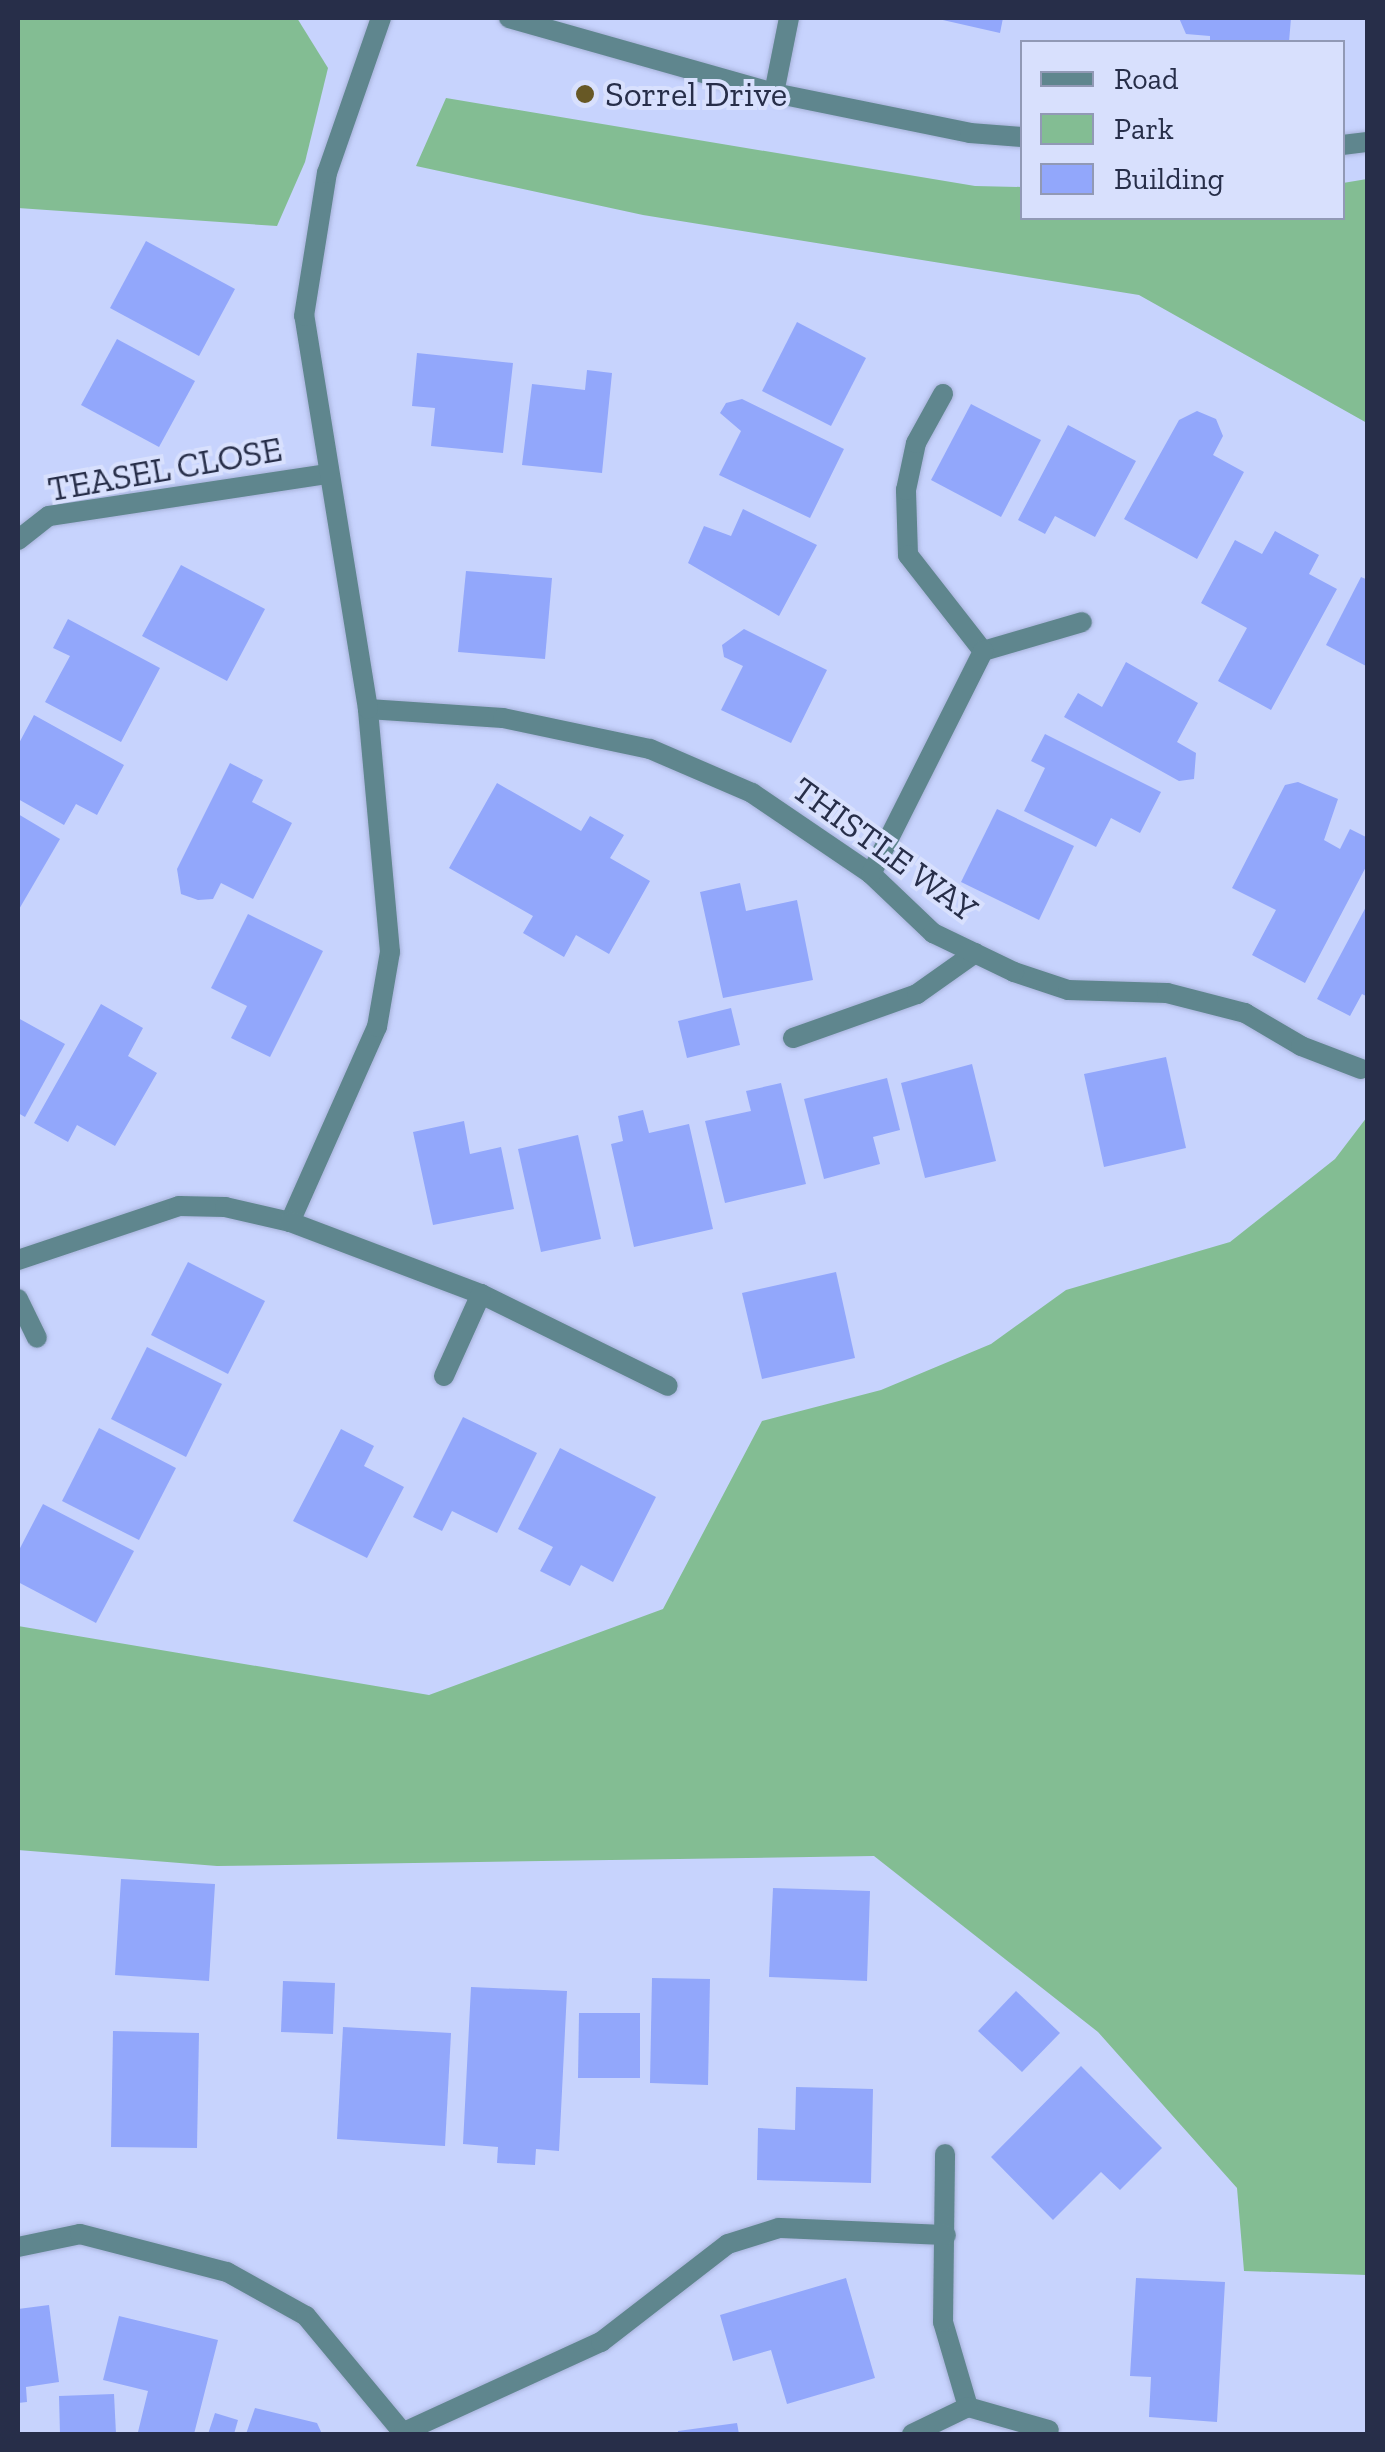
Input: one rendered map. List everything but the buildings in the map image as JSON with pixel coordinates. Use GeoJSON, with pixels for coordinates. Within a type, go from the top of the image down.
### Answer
{"type":"FeatureCollection","features":[{"type":"Feature","properties":{"kind":"street"},"geometry":{"type":"LineString","coordinates":[[290,1222],[377,1027],[390,952],[368,710],[304,316],[326,173],[380,18]]}},
{"type":"Feature","properties":{"kind":"street"},"geometry":{"type":"LineString","coordinates":[[509,18],[774,94],[1020,137]]}},
{"type":"Feature","properties":{"kind":"street"},"geometry":{"type":"LineString","coordinates":[[774,94],[789,18]]}},
{"type":"Feature","properties":{"kind":"street"},"geometry":{"type":"LineString","coordinates":[[942,394],[916,443],[906,490],[908,555],[983,651]]}},
{"type":"Feature","properties":{"kind":"street","name":"TEASEL CLOSE"},"geometry":{"type":"LineString","coordinates":[[18,540],[49,516],[328,474]]}},
{"type":"Feature","properties":{"kind":"street"},"geometry":{"type":"LineString","coordinates":[[871,874],[983,651],[1082,622]]}},
{"type":"Feature","properties":{"kind":"street","name":"THISTLE WAY"},"geometry":{"type":"LineString","coordinates":[[368,710],[503,718],[650,749],[752,793],[871,874],[934,933],[1014,972],[1068,990],[1168,993],[1245,1013],[1301,1046],[1361,1069]]}},
{"type":"Feature","properties":{"kind":"street"},"geometry":{"type":"LineString","coordinates":[[793,1038],[918,994],[975,953]]}},
{"type":"Feature","properties":{"kind":"street"},"geometry":{"type":"LineString","coordinates":[[18,1260],[179,1206],[225,1207],[290,1222],[481,1294],[668,1386]]}},
{"type":"Feature","properties":{"kind":"street"},"geometry":{"type":"LineString","coordinates":[[444,1376],[481,1294]]}},
{"type":"Feature","properties":{"kind":"street"},"geometry":{"type":"LineString","coordinates":[[18,1299],[37,1338]]}},
{"type":"Feature","properties":{"kind":"street"},"geometry":{"type":"LineString","coordinates":[[944,2154],[942,2322],[968,2407]]}},
{"type":"Feature","properties":{"kind":"street"},"geometry":{"type":"LineString","coordinates":[[18,2247],[80,2234],[227,2272],[306,2316],[404,2433],[600,2342],[728,2244],[780,2228],[946,2235]]}},
{"type":"Feature","properties":{"kind":"street"},"geometry":{"type":"LineString","coordinates":[[912,2434],[968,2407],[1049,2430]]}},
{"type":"Feature","properties":{"kind":"green space"},"geometry":{"type":"Polygon","coordinates":[[[18,18],[297,18],[328,68],[305,162],[277,226],[18,208],[18,18]]]}},
{"type":"Feature","properties":{"kind":"green space"},"geometry":{"type":"Polygon","coordinates":[[[446,98],[975,186],[1020,187],[1020,220],[1345,220],[1345,183],[1367,179],[1367,423],[1139,295],[643,215],[416,166],[446,98]]]}},
{"type":"Feature","properties":{"kind":"green space"},"geometry":{"type":"Polygon","coordinates":[[[1367,1117],[1367,2275],[1244,2271],[1237,2188],[1098,2032],[874,1856],[217,1866],[18,1850],[18,1626],[429,1695],[663,1609],[762,1421],[881,1390],[991,1344],[1066,1290],[1230,1242],[1335,1159],[1367,1117]]]}},
{"type":"Feature","properties":{"kind":"place","name":"Sorrel Drive"},"geometry":{"type":"Point","coordinates":[585,94]}}]}
